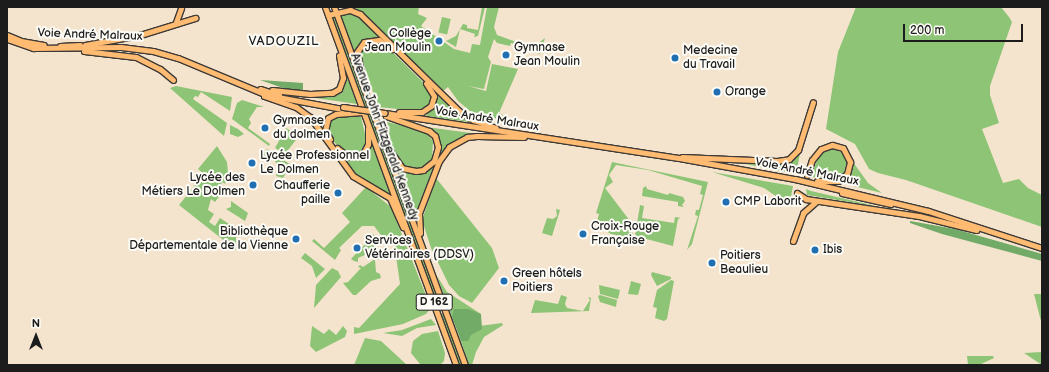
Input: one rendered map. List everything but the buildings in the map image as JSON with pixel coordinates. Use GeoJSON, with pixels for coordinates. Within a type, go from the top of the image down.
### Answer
{"type":"FeatureCollection","features":[{"type":"Feature","properties":{"kind":"main road","name":"Avenue John Fitzgerald Kennedy"},"geometry":{"type":"LineString","coordinates":[[325,7],[456,365]]}},
{"type":"Feature","properties":{"kind":"main road"},"geometry":{"type":"LineString","coordinates":[[176,22],[181,8]]}},
{"type":"Feature","properties":{"kind":"main road","name":"Avenue John Fitzgerald Kennedy"},"geometry":{"type":"LineString","coordinates":[[335,9],[465,365]]}},
{"type":"Feature","properties":{"kind":"main road"},"geometry":{"type":"LineString","coordinates":[[328,15],[335,9],[352,10],[360,14],[466,116],[495,128],[524,136]]}},
{"type":"Feature","properties":{"kind":"main road"},"geometry":{"type":"LineString","coordinates":[[85,45],[140,36],[176,22],[195,18]]}},
{"type":"Feature","properties":{"kind":"main road"},"geometry":{"type":"LineString","coordinates":[[260,88],[323,94],[339,89],[344,72],[334,30]]}},
{"type":"Feature","properties":{"kind":"main road","name":"Voie André Malraux"},"geometry":{"type":"LineString","coordinates":[[7,34],[35,44],[138,46],[178,56],[260,88],[293,98],[363,112],[385,114]]}},
{"type":"Feature","properties":{"kind":"main road","name":"Voie André Malraux"},"geometry":{"type":"LineString","coordinates":[[7,39],[33,48],[67,49],[121,47],[178,56]]}},
{"type":"Feature","properties":{"kind":"main road"},"geometry":{"type":"LineString","coordinates":[[367,96],[358,57],[358,49],[368,40],[379,40],[430,87],[434,96],[431,106],[422,112],[385,114]]}},
{"type":"Feature","properties":{"kind":"main road"},"geometry":{"type":"LineString","coordinates":[[67,49],[136,57],[160,69],[173,80]]}},
{"type":"Feature","properties":{"kind":"main road","name":"Voie André Malraux"},"geometry":{"type":"LineString","coordinates":[[210,69],[249,88],[282,99],[810,182],[968,224],[1042,248]]}},
{"type":"Feature","properties":{"kind":"main road"},"geometry":{"type":"LineString","coordinates":[[249,88],[270,100],[296,108],[310,117],[353,176],[390,198],[410,239]]}},
{"type":"Feature","properties":{"kind":"main road"},"geometry":{"type":"LineString","coordinates":[[679,158],[693,156],[777,161],[789,159],[798,150],[813,102]]}},
{"type":"Feature","properties":{"kind":"main road"},"geometry":{"type":"LineString","coordinates":[[363,112],[336,114],[326,122],[328,135],[344,156],[358,156],[367,150],[369,138],[367,119]]}},
{"type":"Feature","properties":{"kind":"main road"},"geometry":{"type":"LineString","coordinates":[[385,114],[429,131],[437,141],[437,154],[434,161],[423,170],[409,171],[398,163],[385,143]]}},
{"type":"Feature","properties":{"kind":"main road"},"geometry":{"type":"LineString","coordinates":[[422,244],[419,213],[439,160],[449,147],[458,141],[477,136],[524,136]]}},
{"type":"Feature","properties":{"kind":"main road","name":"Voie André Malraux"},"geometry":{"type":"LineString","coordinates":[[524,136],[679,158],[791,180]]}},
{"type":"Feature","properties":{"kind":"main road"},"geometry":{"type":"LineString","coordinates":[[807,175],[812,160],[824,147],[837,146],[846,151],[850,165],[844,178],[834,181],[810,182]]}},
{"type":"Feature","properties":{"kind":"main road"},"geometry":{"type":"LineString","coordinates":[[797,192],[802,198],[919,216],[1005,236]]}},
{"type":"Feature","properties":{"kind":"main road"},"geometry":{"type":"LineString","coordinates":[[794,241],[803,212],[810,204],[820,201]]}},
{"type":"Feature","properties":{"kind":"green space"},"geometry":{"type":"Polygon","coordinates":[[[337,7],[419,7],[418,14],[427,18],[421,26],[454,49],[470,53],[472,44],[480,45],[487,7],[499,7],[494,27],[497,35],[539,50],[540,46],[536,45],[545,38],[540,54],[511,43],[510,46],[497,43],[494,39],[488,57],[491,62],[484,89],[468,86],[486,91],[492,64],[518,69],[499,113],[503,115],[501,120],[470,111],[458,101],[448,87],[442,92],[358,10],[337,7]]]}},
{"type":"Feature","properties":{"kind":"green space"},"geometry":{"type":"Polygon","coordinates":[[[482,7],[485,7],[478,36],[474,37],[475,34],[460,29],[463,24],[467,25],[467,28],[478,30],[482,7]]]}},
{"type":"Feature","properties":{"kind":"green space"},"geometry":{"type":"Polygon","coordinates":[[[856,7],[1001,7],[1012,22],[990,86],[990,95],[999,123],[982,129],[1003,183],[1019,179],[1028,188],[1042,195],[1042,227],[906,180],[878,173],[869,169],[855,144],[826,129],[838,52],[856,7]]]}},
{"type":"Feature","properties":{"kind":"green space"},"geometry":{"type":"Polygon","coordinates":[[[348,11],[356,13],[381,37],[366,39],[354,53],[340,14],[348,11]]]}},
{"type":"Feature","properties":{"kind":"green space"},"geometry":{"type":"Polygon","coordinates":[[[336,17],[442,306],[441,307],[437,306],[332,19],[336,17]]]}},
{"type":"Feature","properties":{"kind":"green space"},"geometry":{"type":"Polygon","coordinates":[[[442,17],[451,19],[447,35],[438,33],[442,17]]]}},
{"type":"Feature","properties":{"kind":"green space"},"geometry":{"type":"Polygon","coordinates":[[[460,29],[456,47],[446,41],[456,36],[460,29]]]}},
{"type":"Feature","properties":{"kind":"green space"},"geometry":{"type":"Polygon","coordinates":[[[377,41],[385,45],[427,86],[432,96],[427,107],[418,111],[378,107],[360,54],[366,43],[377,41]]]}},
{"type":"Feature","properties":{"kind":"green space"},"geometry":{"type":"Polygon","coordinates":[[[346,74],[357,104],[301,96],[329,96],[342,87],[346,74]]]}},
{"type":"Feature","properties":{"kind":"green space"},"geometry":{"type":"Polygon","coordinates":[[[260,80],[303,83],[303,91],[286,89],[260,80]]]}},
{"type":"Feature","properties":{"kind":"green space"},"geometry":{"type":"Polygon","coordinates":[[[176,86],[232,97],[230,111],[201,92],[198,97],[195,96],[193,99],[227,123],[224,136],[170,88],[176,86]]]}},
{"type":"Feature","properties":{"kind":"green space"},"geometry":{"type":"Polygon","coordinates":[[[434,89],[469,120],[469,122],[426,116],[432,107],[434,89]]]}},
{"type":"Feature","properties":{"kind":"green space"},"geometry":{"type":"Polygon","coordinates":[[[242,100],[264,107],[257,107],[249,119],[251,123],[248,128],[270,144],[269,146],[232,119],[237,103],[242,100]]]}},
{"type":"Feature","properties":{"kind":"green space"},"geometry":{"type":"Polygon","coordinates":[[[338,115],[361,117],[366,138],[366,145],[359,153],[348,155],[340,149],[328,134],[327,130],[330,119],[338,115]]]}},
{"type":"Feature","properties":{"kind":"green space"},"geometry":{"type":"Polygon","coordinates":[[[383,121],[425,131],[433,141],[432,160],[421,169],[403,166],[396,156],[383,121]]]}},
{"type":"Feature","properties":{"kind":"green space"},"geometry":{"type":"Polygon","coordinates":[[[230,125],[244,134],[238,137],[230,134],[230,125]]]}},
{"type":"Feature","properties":{"kind":"green space"},"geometry":{"type":"Polygon","coordinates":[[[426,127],[471,133],[470,135],[455,141],[441,154],[439,153],[438,141],[426,127]]]}},
{"type":"Feature","properties":{"kind":"green space"},"geometry":{"type":"Polygon","coordinates":[[[286,128],[299,136],[285,154],[275,148],[286,128]]]}},
{"type":"Feature","properties":{"kind":"green space"},"geometry":{"type":"Polygon","coordinates":[[[803,138],[796,174],[730,161],[780,164],[790,162],[797,157],[803,138]]]}},
{"type":"Feature","properties":{"kind":"green space"},"geometry":{"type":"Polygon","coordinates":[[[371,139],[394,202],[358,179],[339,153],[348,159],[358,159],[367,152],[371,139]]]}},
{"type":"Feature","properties":{"kind":"green space"},"geometry":{"type":"Polygon","coordinates":[[[217,146],[227,162],[228,173],[225,184],[222,182],[219,193],[221,194],[215,202],[211,199],[208,210],[214,214],[209,222],[215,226],[220,218],[241,232],[236,236],[236,250],[179,205],[204,174],[198,169],[217,146]]]}},
{"type":"Feature","properties":{"kind":"green space"},"geometry":{"type":"Polygon","coordinates":[[[833,148],[841,152],[847,161],[844,173],[835,178],[809,177],[821,153],[833,148]]]}},
{"type":"Feature","properties":{"kind":"green space"},"geometry":{"type":"Polygon","coordinates":[[[267,149],[291,165],[283,178],[276,176],[278,168],[275,161],[269,157],[261,157],[267,149]]]}},
{"type":"Feature","properties":{"kind":"green space"},"geometry":{"type":"Polygon","coordinates":[[[612,162],[708,182],[692,244],[687,250],[698,216],[695,215],[696,210],[699,210],[703,195],[700,194],[702,186],[648,170],[616,165],[609,175],[613,182],[605,188],[630,221],[629,232],[633,233],[631,238],[611,234],[601,228],[597,221],[599,214],[596,213],[612,162]]]}},
{"type":"Feature","properties":{"kind":"green space"},"geometry":{"type":"Polygon","coordinates":[[[853,162],[868,183],[882,193],[841,183],[850,175],[853,162]]]}},
{"type":"Feature","properties":{"kind":"green space"},"geometry":{"type":"Polygon","coordinates":[[[433,165],[434,166],[416,216],[397,167],[403,171],[417,173],[433,165]]]}},
{"type":"Feature","properties":{"kind":"green space"},"geometry":{"type":"Polygon","coordinates":[[[712,172],[793,186],[790,202],[786,203],[764,188],[712,172]]]}},
{"type":"Feature","properties":{"kind":"green space"},"geometry":{"type":"Polygon","coordinates":[[[436,178],[492,248],[499,268],[472,303],[459,296],[449,285],[431,248],[422,220],[436,178]]]}},
{"type":"Feature","properties":{"kind":"green space"},"geometry":{"type":"Polygon","coordinates":[[[646,186],[647,189],[668,195],[669,193],[683,197],[685,201],[682,205],[684,207],[678,206],[678,202],[642,196],[643,188],[646,186]]]}},
{"type":"Feature","properties":{"kind":"green space"},"geometry":{"type":"Polygon","coordinates":[[[366,187],[391,207],[431,308],[426,314],[403,324],[354,334],[354,327],[359,328],[400,284],[394,242],[384,239],[374,226],[362,226],[339,248],[341,250],[335,260],[312,241],[314,239],[324,248],[350,222],[342,213],[366,187]]]}},
{"type":"Feature","properties":{"kind":"green space"},"geometry":{"type":"Polygon","coordinates":[[[806,189],[811,191],[880,207],[807,195],[806,189]]]}},
{"type":"Feature","properties":{"kind":"green space"},"geometry":{"type":"Polygon","coordinates":[[[231,201],[248,213],[245,221],[226,209],[231,207],[231,201]]]}},
{"type":"Feature","properties":{"kind":"green space"},"geometry":{"type":"Polygon","coordinates":[[[640,205],[644,206],[642,218],[674,223],[675,217],[681,218],[678,219],[673,246],[635,236],[640,205]]]}},
{"type":"Feature","properties":{"kind":"green space"},"geometry":{"type":"Polygon","coordinates":[[[556,209],[560,210],[552,236],[542,233],[547,218],[553,219],[557,216],[556,209]]]}},
{"type":"Feature","properties":{"kind":"green space"},"geometry":{"type":"Polygon","coordinates":[[[910,221],[955,229],[1042,254],[1042,261],[942,234],[910,223],[910,221]]]}},
{"type":"Feature","properties":{"kind":"green space"},"geometry":{"type":"Polygon","coordinates":[[[368,233],[375,235],[376,250],[358,258],[358,262],[354,261],[351,259],[368,241],[364,236],[368,233]]]}},
{"type":"Feature","properties":{"kind":"green space"},"geometry":{"type":"Polygon","coordinates":[[[305,253],[325,269],[316,278],[312,266],[301,258],[305,253]]]}},
{"type":"Feature","properties":{"kind":"green space"},"geometry":{"type":"Polygon","coordinates":[[[374,256],[378,257],[379,260],[375,260],[376,272],[380,274],[381,278],[371,281],[356,295],[353,295],[343,283],[348,282],[361,268],[358,267],[360,265],[363,267],[375,259],[374,256]]]}},
{"type":"Feature","properties":{"kind":"green space"},"geometry":{"type":"Polygon","coordinates":[[[332,268],[338,271],[341,277],[314,308],[316,285],[332,268]]]}},
{"type":"Feature","properties":{"kind":"green space"},"geometry":{"type":"Polygon","coordinates":[[[652,272],[671,277],[671,279],[657,286],[651,275],[652,272]]]}},
{"type":"Feature","properties":{"kind":"green space"},"geometry":{"type":"Polygon","coordinates":[[[437,276],[447,292],[481,314],[481,319],[454,323],[437,276]]]}},
{"type":"Feature","properties":{"kind":"green space"},"geometry":{"type":"Polygon","coordinates":[[[671,280],[674,281],[667,319],[664,321],[655,318],[657,308],[653,307],[657,290],[671,280]]]}},
{"type":"Feature","properties":{"kind":"green space"},"geometry":{"type":"Polygon","coordinates":[[[631,281],[641,284],[638,295],[628,294],[631,281]]]}},
{"type":"Feature","properties":{"kind":"green space"},"geometry":{"type":"Polygon","coordinates":[[[599,285],[620,290],[618,299],[600,294],[599,285]]]}},
{"type":"Feature","properties":{"kind":"green space"},"geometry":{"type":"Polygon","coordinates":[[[1034,294],[1042,294],[1042,325],[1034,294]]]}},
{"type":"Feature","properties":{"kind":"green space"},"geometry":{"type":"Polygon","coordinates":[[[561,295],[567,297],[565,304],[567,308],[583,311],[590,300],[588,297],[591,298],[589,311],[531,313],[535,300],[558,304],[561,295]]]}},
{"type":"Feature","properties":{"kind":"green space"},"geometry":{"type":"Polygon","coordinates":[[[600,295],[617,300],[616,307],[600,302],[598,296],[600,295]]]}},
{"type":"Feature","properties":{"kind":"green space"},"geometry":{"type":"Polygon","coordinates":[[[454,309],[468,309],[481,314],[482,329],[471,335],[468,341],[461,341],[452,317],[454,309]]]}},
{"type":"Feature","properties":{"kind":"green space"},"geometry":{"type":"Polygon","coordinates":[[[441,314],[443,314],[463,365],[458,365],[441,314]]]}},
{"type":"Feature","properties":{"kind":"green space"},"geometry":{"type":"Polygon","coordinates":[[[431,319],[436,325],[417,328],[402,336],[383,333],[402,330],[431,319]]]}},
{"type":"Feature","properties":{"kind":"green space"},"geometry":{"type":"Polygon","coordinates":[[[502,323],[503,325],[484,337],[476,352],[472,365],[469,365],[457,329],[502,323]]]}},
{"type":"Feature","properties":{"kind":"green space"},"geometry":{"type":"Polygon","coordinates":[[[312,326],[324,334],[329,329],[336,335],[343,326],[347,331],[345,337],[316,352],[310,346],[312,326]]]}},
{"type":"Feature","properties":{"kind":"green space"},"geometry":{"type":"Polygon","coordinates":[[[438,331],[445,353],[444,361],[440,365],[420,364],[411,353],[413,341],[422,334],[438,331]]]}},
{"type":"Feature","properties":{"kind":"green space"},"geometry":{"type":"Polygon","coordinates":[[[365,338],[381,341],[407,365],[354,365],[365,338]]]}},
{"type":"Feature","properties":{"kind":"green space"},"geometry":{"type":"Polygon","coordinates":[[[1042,352],[1042,365],[1024,353],[1042,352]]]}},
{"type":"Feature","properties":{"kind":"green space"},"geometry":{"type":"Polygon","coordinates":[[[967,356],[993,356],[994,358],[979,365],[968,365],[967,356]]]}},
{"type":"Feature","properties":{"kind":"place","name":"Collège Jean Moulin"},"geometry":{"type":"Point","coordinates":[439,41]}},
{"type":"Feature","properties":{"kind":"place","name":"Gymnase Jean Moulin"},"geometry":{"type":"Point","coordinates":[506,55]}},
{"type":"Feature","properties":{"kind":"place","name":"Medecine du Travail"},"geometry":{"type":"Point","coordinates":[675,58]}},
{"type":"Feature","properties":{"kind":"place","name":"Orange"},"geometry":{"type":"Point","coordinates":[717,92]}},
{"type":"Feature","properties":{"kind":"place","name":"Gymnase du dolmen"},"geometry":{"type":"Point","coordinates":[265,128]}},
{"type":"Feature","properties":{"kind":"place","name":"Lycée Professionnel Le Dolmen"},"geometry":{"type":"Point","coordinates":[252,163]}},
{"type":"Feature","properties":{"kind":"place","name":"Lycée des Métiers Le Dolmen"},"geometry":{"type":"Point","coordinates":[253,185]}},
{"type":"Feature","properties":{"kind":"place","name":"Chaufferie paille"},"geometry":{"type":"Point","coordinates":[338,193]}},
{"type":"Feature","properties":{"kind":"place","name":"CMP Laborit"},"geometry":{"type":"Point","coordinates":[726,202]}},
{"type":"Feature","properties":{"kind":"place","name":"Croix-Rouge Française"},"geometry":{"type":"Point","coordinates":[583,234]}},
{"type":"Feature","properties":{"kind":"place","name":"Bibliothèque Départementale de la Vienne"},"geometry":{"type":"Point","coordinates":[296,239]}},
{"type":"Feature","properties":{"kind":"place","name":"Services Vétérinaires (DDSV)"},"geometry":{"type":"Point","coordinates":[357,248]}},
{"type":"Feature","properties":{"kind":"place","name":"Ibis"},"geometry":{"type":"Point","coordinates":[815,250]}},
{"type":"Feature","properties":{"kind":"place","name":"Poitiers Beaulieu"},"geometry":{"type":"Point","coordinates":[712,263]}},
{"type":"Feature","properties":{"kind":"place","name":"Green hôtels Poitiers"},"geometry":{"type":"Point","coordinates":[504,281]}},
{"type":"Feature","properties":{"kind":"district","name":"VADOUZIL"},"geometry":{"type":"Point","coordinates":[284,41]}}]}
